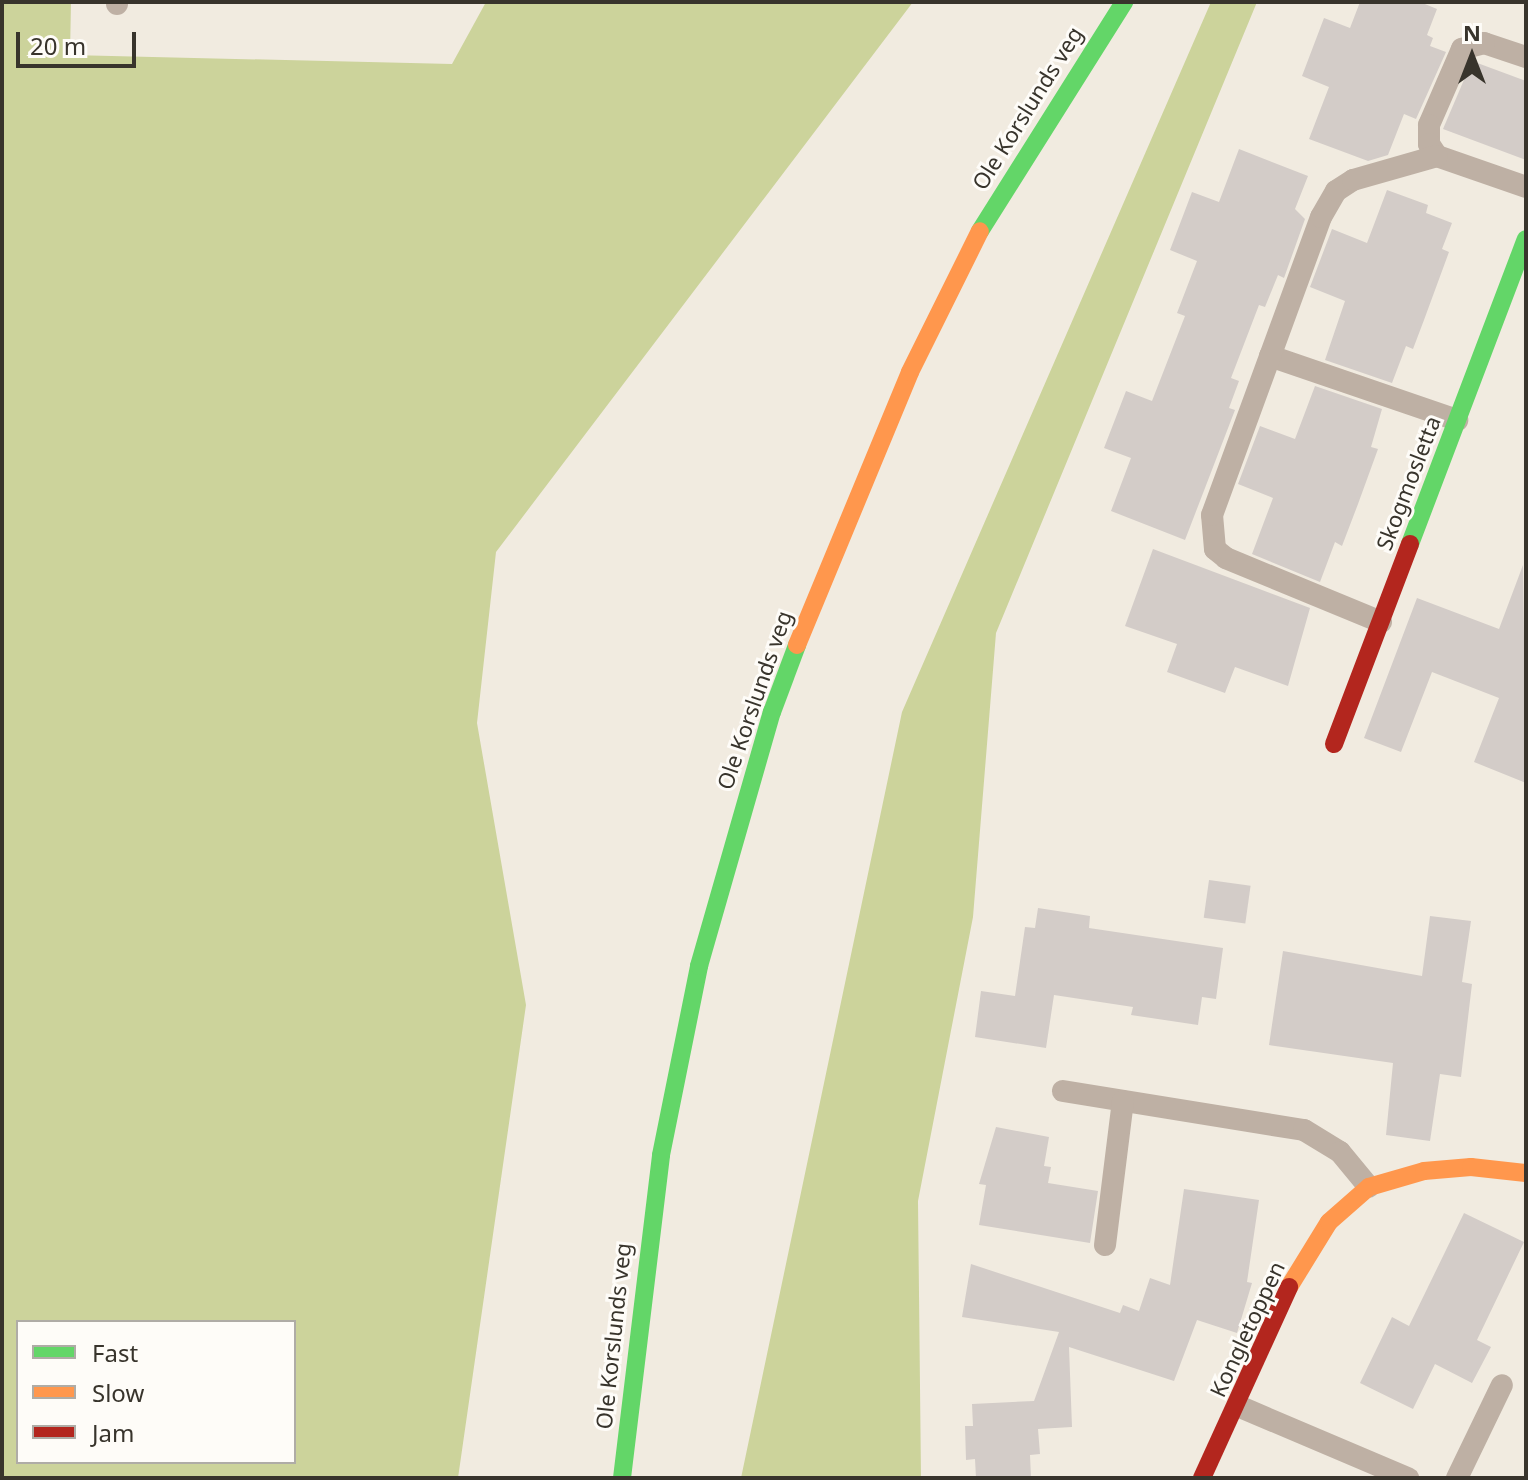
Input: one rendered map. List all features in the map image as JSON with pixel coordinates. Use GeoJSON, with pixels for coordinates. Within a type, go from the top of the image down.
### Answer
{"type":"FeatureCollection","features":[{"type":"Feature","properties":{"kind":"street","name":"Ole Korslunds veg"},"geometry":{"type":"LineString","coordinates":[[622,1478],[661,1155],[699,966],[772,712],[832,552],[910,372],[986,218],[1123,2]]}},
{"type":"Feature","properties":{"kind":"street","name":"Skogmosletta"},"geometry":{"type":"LineString","coordinates":[[1334,744],[1526,239]]}},
{"type":"Feature","properties":{"kind":"street","name":"Kongletoppen"},"geometry":{"type":"LineString","coordinates":[[1202,1478],[1238,1406],[1284,1295],[1329,1222],[1369,1187],[1424,1171],[1471,1167],[1526,1173]]}},
{"type":"Feature","properties":{"kind":"lane"},"geometry":{"type":"LineString","coordinates":[[1437,156],[1429,144],[1429,125],[1462,49],[1484,43],[1526,57]]}},
{"type":"Feature","properties":{"kind":"lane"},"geometry":{"type":"LineString","coordinates":[[1381,622],[1226,558],[1215,549],[1212,515],[1321,217],[1336,191],[1353,180],[1437,156],[1526,187]]}},
{"type":"Feature","properties":{"kind":"lane"},"geometry":{"type":"LineString","coordinates":[[1270,356],[1457,420]]}},
{"type":"Feature","properties":{"kind":"lane"},"geometry":{"type":"LineString","coordinates":[[1063,1091],[1304,1130],[1340,1152],[1369,1187]]}},
{"type":"Feature","properties":{"kind":"lane"},"geometry":{"type":"LineString","coordinates":[[1105,1245],[1123,1101]]}},
{"type":"Feature","properties":{"kind":"lane"},"geometry":{"type":"LineString","coordinates":[[1457,1478],[1502,1385]]}},
{"type":"Feature","properties":{"kind":"lane"},"geometry":{"type":"LineString","coordinates":[[1238,1406],[1408,1478]]}},
{"type":"Feature","properties":{"kind":"green space"},"geometry":{"type":"Polygon","coordinates":[[[2,2],[71,2],[70,55],[452,64],[486,2],[913,2],[496,552],[477,723],[526,1005],[458,1478],[2,1478],[2,2]]]}},
{"type":"Feature","properties":{"kind":"green space"},"geometry":{"type":"Polygon","coordinates":[[[1211,2],[1257,2],[996,633],[973,917],[918,1201],[921,1478],[741,1478],[902,712],[1211,2]]]}},
{"type":"Feature","properties":{"kind":"building"},"geometry":{"type":"Polygon","coordinates":[[[1360,2],[1420,2],[1437,9],[1427,35],[1433,38],[1430,46],[1446,52],[1416,119],[1404,114],[1388,155],[1368,161],[1309,139],[1329,87],[1302,76],[1324,18],[1350,28],[1360,2]]]}},
{"type":"Feature","properties":{"kind":"building"},"geometry":{"type":"Polygon","coordinates":[[[1472,61],[1526,81],[1526,160],[1443,129],[1472,61]]]}},
{"type":"Feature","properties":{"kind":"building"},"geometry":{"type":"Polygon","coordinates":[[[1239,149],[1308,176],[1295,209],[1305,219],[1284,278],[1278,275],[1265,307],[1259,305],[1231,378],[1239,381],[1229,408],[1235,410],[1185,540],[1111,511],[1131,458],[1104,448],[1126,391],[1152,401],[1185,316],[1177,313],[1197,261],[1170,250],[1192,192],[1219,202],[1239,149]]]}},
{"type":"Feature","properties":{"kind":"building"},"geometry":{"type":"Polygon","coordinates":[[[1387,190],[1428,205],[1426,213],[1452,223],[1442,249],[1449,252],[1424,320],[1413,349],[1406,346],[1392,383],[1325,360],[1345,301],[1310,287],[1332,229],[1367,243],[1387,190]]]}},
{"type":"Feature","properties":{"kind":"building"},"geometry":{"type":"Polygon","coordinates":[[[1315,386],[1382,409],[1371,447],[1378,449],[1342,546],[1335,542],[1320,582],[1252,554],[1273,498],[1238,484],[1260,426],[1295,439],[1315,386]]]}},
{"type":"Feature","properties":{"kind":"building"},"geometry":{"type":"Polygon","coordinates":[[[1153,549],[1310,608],[1288,686],[1235,667],[1225,693],[1167,672],[1177,644],[1125,626],[1153,549]]]}},
{"type":"Feature","properties":{"kind":"building"},"geometry":{"type":"Polygon","coordinates":[[[1523,565],[1526,783],[1474,762],[1499,698],[1432,672],[1401,752],[1364,738],[1417,598],[1499,629],[1523,565]]]}},
{"type":"Feature","properties":{"kind":"building"},"geometry":{"type":"Polygon","coordinates":[[[1209,880],[1251,886],[1245,923],[1204,918],[1209,880]]]}},
{"type":"Feature","properties":{"kind":"building"},"geometry":{"type":"Polygon","coordinates":[[[1038,908],[1090,916],[1089,928],[1223,948],[1216,999],[1202,997],[1198,1025],[1131,1015],[1133,1007],[1054,995],[1046,1048],[975,1037],[981,991],[1015,996],[1025,927],[1035,928],[1038,908]]]}},
{"type":"Feature","properties":{"kind":"building"},"geometry":{"type":"Polygon","coordinates":[[[1430,916],[1471,921],[1462,982],[1472,984],[1461,1077],[1440,1074],[1430,1141],[1386,1135],[1393,1063],[1269,1045],[1283,951],[1422,976],[1430,916]]]}},
{"type":"Feature","properties":{"kind":"building"},"geometry":{"type":"Polygon","coordinates":[[[996,1127],[1049,1137],[1044,1166],[1051,1167],[1048,1183],[1098,1191],[1090,1243],[979,1225],[986,1185],[979,1184],[996,1127]]]}},
{"type":"Feature","properties":{"kind":"building"},"geometry":{"type":"Polygon","coordinates":[[[1184,1189],[1259,1200],[1247,1282],[1252,1283],[1237,1333],[1197,1320],[1174,1381],[1069,1347],[1072,1427],[1038,1429],[1040,1454],[1030,1455],[1031,1478],[976,1478],[975,1459],[966,1460],[965,1426],[973,1426],[972,1404],[1034,1401],[1059,1332],[962,1317],[971,1264],[1120,1313],[1123,1305],[1139,1311],[1150,1278],[1170,1285],[1184,1189]]]}},
{"type":"Feature","properties":{"kind":"building"},"geometry":{"type":"Polygon","coordinates":[[[1464,1213],[1524,1242],[1477,1340],[1491,1347],[1472,1383],[1435,1364],[1413,1409],[1360,1383],[1392,1317],[1409,1326],[1464,1213]]]}},
{"type":"Feature","properties":{"kind":"traffic: fast"},"geometry":{"type":"LineString","coordinates":[[980,231],[1124,2]]}},
{"type":"Feature","properties":{"kind":"traffic: fast"},"geometry":{"type":"LineString","coordinates":[[1410,544],[1526,239]]}},
{"type":"Feature","properties":{"kind":"traffic: fast"},"geometry":{"type":"LineString","coordinates":[[622,1478],[661,1155],[699,966],[772,712],[797,645]]}},
{"type":"Feature","properties":{"kind":"traffic: slow"},"geometry":{"type":"LineString","coordinates":[[797,645],[910,372],[980,231]]}},
{"type":"Feature","properties":{"kind":"traffic: slow"},"geometry":{"type":"LineString","coordinates":[[1289,1287],[1329,1222],[1369,1187],[1424,1171],[1471,1167],[1526,1173]]}},
{"type":"Feature","properties":{"kind":"traffic: jam"},"geometry":{"type":"LineString","coordinates":[[1334,744],[1410,544]]}},
{"type":"Feature","properties":{"kind":"traffic: jam"},"geometry":{"type":"LineString","coordinates":[[1202,1478],[1289,1287]]}}]}
